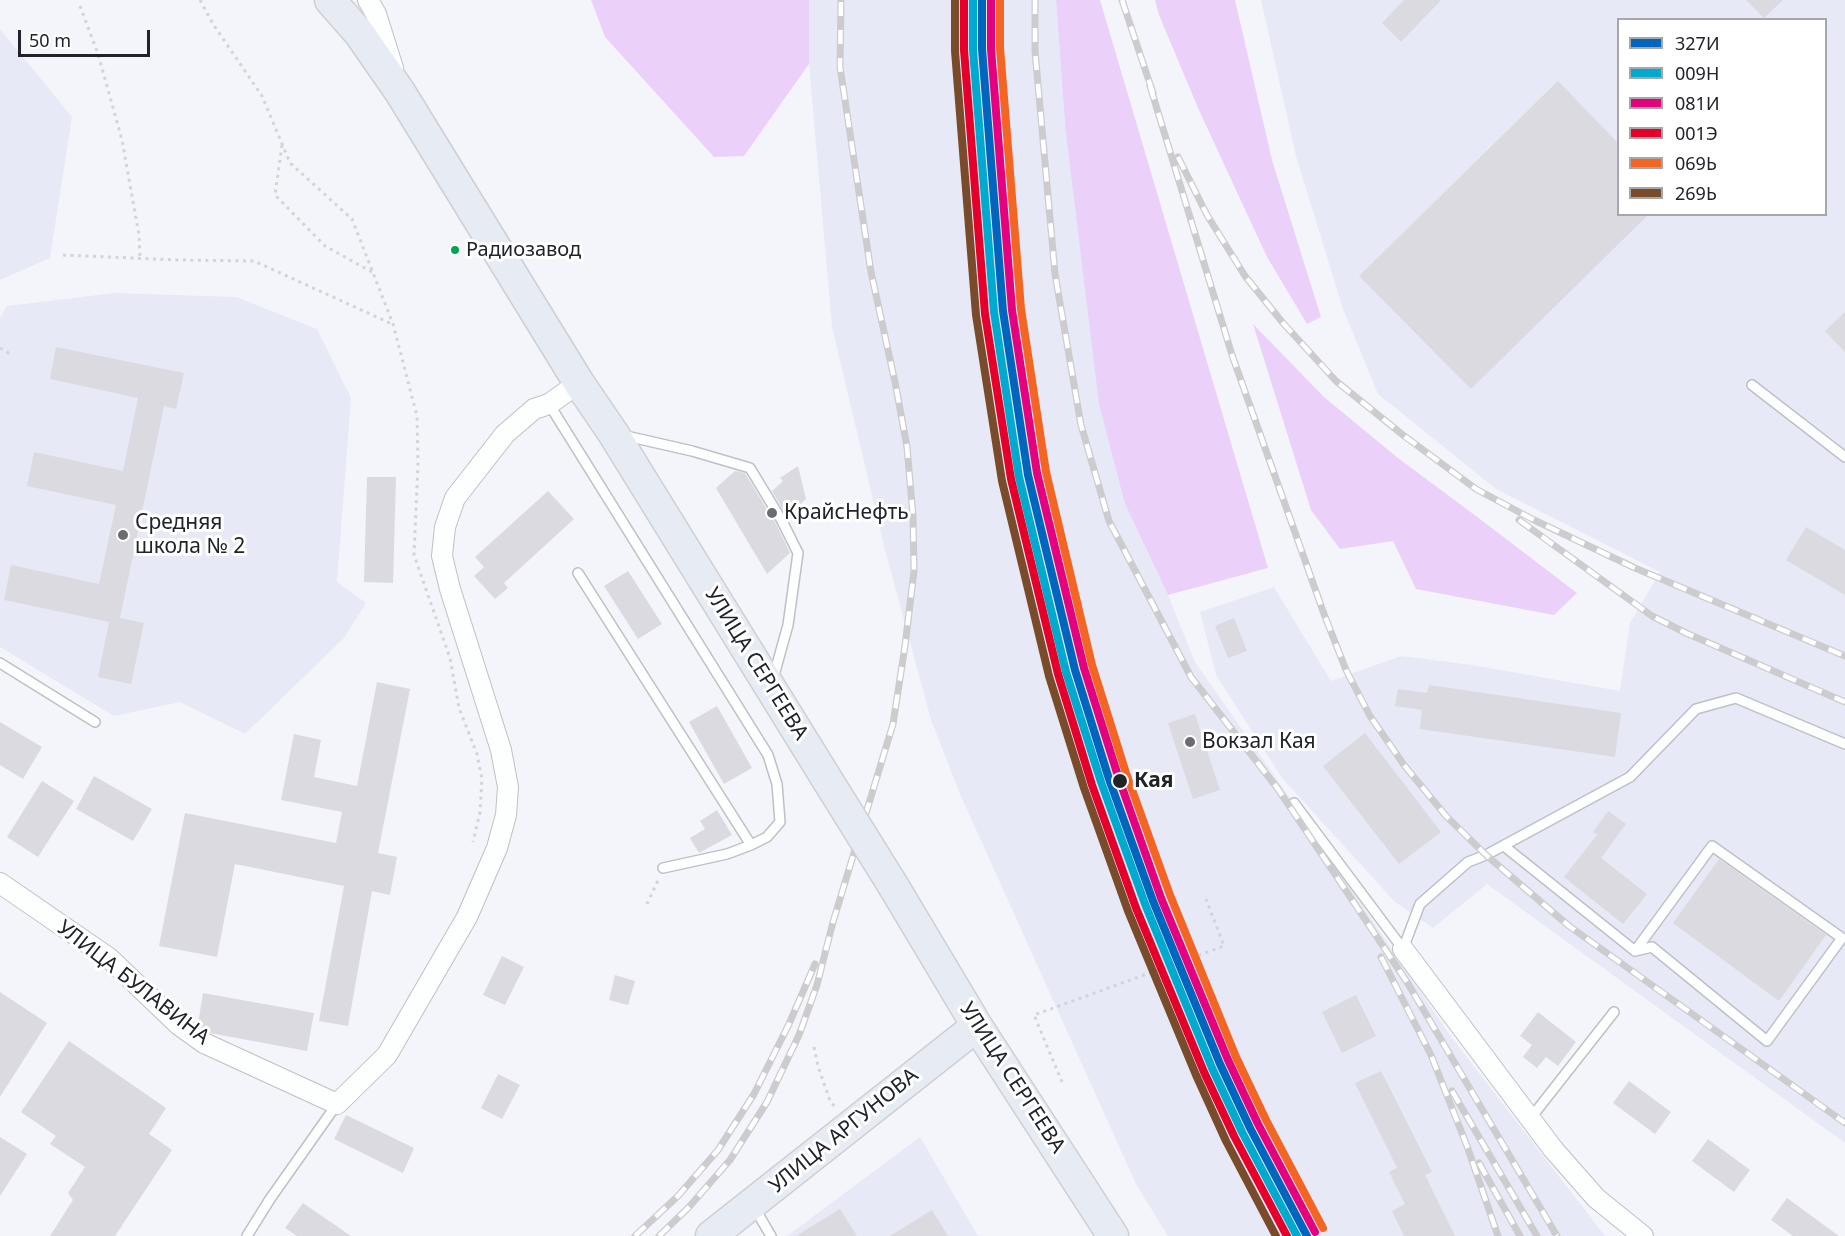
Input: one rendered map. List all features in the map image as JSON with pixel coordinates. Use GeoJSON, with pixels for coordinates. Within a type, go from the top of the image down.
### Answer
{"type":"FeatureCollection","features":[{"type":"Feature","properties":{"kind":"main road","name":"УЛИЦА СЕРГЕЕВА"},"geometry":{"type":"LineString","coordinates":[[330,0],[359,33],[400,92],[579,383],[613,433],[771,687],[977,1026],[1113,1236]]}},
{"type":"Feature","properties":{"kind":"main road","name":"УЛИЦА АРГУНОВА"},"geometry":{"type":"LineString","coordinates":[[711,1236],[977,1026]]}},
{"type":"Feature","properties":{"kind":"street"},"geometry":{"type":"LineString","coordinates":[[368,0],[376,14],[400,92]]}},
{"type":"Feature","properties":{"kind":"street"},"geometry":{"type":"LineString","coordinates":[[337,1104],[387,1055],[467,917],[497,848],[506,815],[508,787],[501,750],[442,556],[445,527],[455,498],[505,434],[534,409],[549,404],[579,383]]}},
{"type":"Feature","properties":{"kind":"street","name":"УЛИЦА БУЛАВИНА"},"geometry":{"type":"LineString","coordinates":[[0,883],[109,958],[179,1025],[204,1043],[337,1104]]}},
{"type":"Feature","properties":{"kind":"street"},"geometry":{"type":"LineString","coordinates":[[1403,949],[1553,1149],[1596,1198],[1643,1236]]}},
{"type":"Feature","properties":{"kind":"lane"},"geometry":{"type":"LineString","coordinates":[[1752,385],[1845,457]]}},
{"type":"Feature","properties":{"kind":"lane"},"geometry":{"type":"LineString","coordinates":[[549,404],[768,755],[777,784],[780,822],[767,837],[727,854],[663,868]]}},
{"type":"Feature","properties":{"kind":"lane"},"geometry":{"type":"LineString","coordinates":[[613,433],[692,451],[750,468],[782,521],[798,553],[788,626],[771,687]]}},
{"type":"Feature","properties":{"kind":"lane"},"geometry":{"type":"LineString","coordinates":[[578,573],[751,844]]}},
{"type":"Feature","properties":{"kind":"lane"},"geometry":{"type":"LineString","coordinates":[[0,663],[95,722]]}},
{"type":"Feature","properties":{"kind":"lane"},"geometry":{"type":"LineString","coordinates":[[1403,949],[1420,904],[1468,862],[1504,846],[1629,777],[1696,709],[1736,698],[1845,744]]}},
{"type":"Feature","properties":{"kind":"lane"},"geometry":{"type":"LineString","coordinates":[[1294,803],[1403,949]]}},
{"type":"Feature","properties":{"kind":"lane"},"geometry":{"type":"LineString","coordinates":[[1504,846],[1635,951]]}},
{"type":"Feature","properties":{"kind":"lane"},"geometry":{"type":"LineString","coordinates":[[1712,846],[1842,938],[1767,1041],[1652,947],[1635,951],[1712,846]]}},
{"type":"Feature","properties":{"kind":"lane"},"geometry":{"type":"LineString","coordinates":[[1530,1119],[1614,1012]]}},
{"type":"Feature","properties":{"kind":"lane"},"geometry":{"type":"LineString","coordinates":[[247,1236],[270,1199],[337,1104]]}},
{"type":"Feature","properties":{"kind":"lane"},"geometry":{"type":"LineString","coordinates":[[753,1204],[771,1236]]}},
{"type":"Feature","properties":{"kind":"path"},"geometry":{"type":"LineString","coordinates":[[200,0],[213,24],[262,96],[290,163],[352,219],[393,324],[417,416],[418,464],[414,555],[450,658],[459,708],[477,754],[482,778],[480,812],[473,842]]}},
{"type":"Feature","properties":{"kind":"path"},"geometry":{"type":"LineString","coordinates":[[80,6],[98,54],[122,140],[139,235],[140,259]]}},
{"type":"Feature","properties":{"kind":"path"},"geometry":{"type":"LineString","coordinates":[[282,143],[275,195],[325,246],[373,272]]}},
{"type":"Feature","properties":{"kind":"path"},"geometry":{"type":"LineString","coordinates":[[63,255],[254,261],[393,324]]}},
{"type":"Feature","properties":{"kind":"path"},"geometry":{"type":"LineString","coordinates":[[0,348],[10,354]]}},
{"type":"Feature","properties":{"kind":"path"},"geometry":{"type":"LineString","coordinates":[[647,904],[663,868]]}},
{"type":"Feature","properties":{"kind":"path"},"geometry":{"type":"LineString","coordinates":[[1062,1082],[1034,1015],[1224,946],[1206,899]]}},
{"type":"Feature","properties":{"kind":"path"},"geometry":{"type":"LineString","coordinates":[[814,1047],[830,1101],[838,1111]]}},
{"type":"Feature","properties":{"kind":"shaded area"},"geometry":{"type":"Polygon","coordinates":[[[591,0],[809,0],[809,64],[744,156],[714,157],[605,37],[591,0]]]}},
{"type":"Feature","properties":{"kind":"shaded area"},"geometry":{"type":"Polygon","coordinates":[[[809,0],[1056,0],[1065,125],[1125,504],[1168,595],[1195,662],[1449,1034],[1605,1236],[1168,1236],[1136,1184],[960,794],[931,720],[884,546],[832,327],[809,64],[809,0]]]}},
{"type":"Feature","properties":{"kind":"shaded area"},"geometry":{"type":"Polygon","coordinates":[[[1056,0],[1100,0],[1268,568],[1168,595],[1125,504],[1099,404],[1065,125],[1056,0]]]}},
{"type":"Feature","properties":{"kind":"shaded area"},"geometry":{"type":"Polygon","coordinates":[[[1155,0],[1235,0],[1272,160],[1321,317],[1307,324],[1267,257],[1198,108],[1159,15],[1155,0]]]}},
{"type":"Feature","properties":{"kind":"shaded area"},"geometry":{"type":"Polygon","coordinates":[[[1261,0],[1845,0],[1845,1143],[1487,884],[1433,928],[1395,902],[1282,778],[1216,675],[1200,612],[1274,587],[1331,681],[1401,656],[1472,665],[1620,691],[1630,623],[1660,572],[1496,489],[1378,394],[1343,309],[1296,156],[1261,0]]]}},
{"type":"Feature","properties":{"kind":"shaded area"},"geometry":{"type":"Polygon","coordinates":[[[0,29],[72,117],[50,258],[0,280],[0,29]]]}},
{"type":"Feature","properties":{"kind":"shaded area"},"geometry":{"type":"Polygon","coordinates":[[[114,293],[236,297],[317,329],[351,398],[337,582],[366,603],[344,638],[245,734],[180,702],[114,716],[0,647],[0,318],[7,306],[114,293]]]}},
{"type":"Feature","properties":{"kind":"shaded area"},"geometry":{"type":"Polygon","coordinates":[[[1253,324],[1324,397],[1398,458],[1577,593],[1554,615],[1416,589],[1393,541],[1340,549],[1311,510],[1253,324]]]}},
{"type":"Feature","properties":{"kind":"shaded area"},"geometry":{"type":"Polygon","coordinates":[[[920,1137],[978,1236],[787,1236],[920,1137]]]}},
{"type":"Feature","properties":{"kind":"building"},"geometry":{"type":"Polygon","coordinates":[[[1404,0],[1441,0],[1401,42],[1382,23],[1404,0]]]}},
{"type":"Feature","properties":{"kind":"building"},"geometry":{"type":"Polygon","coordinates":[[[1746,0],[1783,0],[1764,18],[1746,0]]]}},
{"type":"Feature","properties":{"kind":"building"},"geometry":{"type":"Polygon","coordinates":[[[1558,81],[1617,142],[1617,216],[1647,216],[1471,389],[1359,276],[1558,81]]]}},
{"type":"Feature","properties":{"kind":"building"},"geometry":{"type":"Polygon","coordinates":[[[1845,312],[1845,352],[1825,331],[1845,312]]]}},
{"type":"Feature","properties":{"kind":"building","name":"Средняя школа № 2"},"geometry":{"type":"Polygon","coordinates":[[[56,347],[184,373],[176,409],[164,406],[120,618],[144,623],[131,684],[98,677],[109,622],[4,600],[11,565],[99,584],[116,505],[27,486],[34,452],[123,471],[138,398],[50,379],[56,347]]]}},
{"type":"Feature","properties":{"kind":"building"},"geometry":{"type":"Polygon","coordinates":[[[798,466],[806,499],[787,517],[772,491],[783,481],[780,478],[798,466]]]}},
{"type":"Feature","properties":{"kind":"building"},"geometry":{"type":"Polygon","coordinates":[[[735,471],[745,473],[776,524],[790,553],[767,574],[716,488],[735,471]]]}},
{"type":"Feature","properties":{"kind":"building"},"geometry":{"type":"Polygon","coordinates":[[[367,477],[396,477],[393,583],[364,582],[367,477]]]}},
{"type":"Feature","properties":{"kind":"building"},"geometry":{"type":"Polygon","coordinates":[[[548,491],[574,519],[504,583],[508,588],[495,599],[474,576],[484,567],[475,557],[548,491]]]}},
{"type":"Feature","properties":{"kind":"building"},"geometry":{"type":"Polygon","coordinates":[[[1806,527],[1845,550],[1845,595],[1786,560],[1806,527]]]}},
{"type":"Feature","properties":{"kind":"building"},"geometry":{"type":"Polygon","coordinates":[[[628,571],[662,624],[638,639],[604,586],[628,571]]]}},
{"type":"Feature","properties":{"kind":"building"},"geometry":{"type":"Polygon","coordinates":[[[1234,618],[1247,651],[1228,658],[1215,626],[1234,618]]]}},
{"type":"Feature","properties":{"kind":"building"},"geometry":{"type":"Polygon","coordinates":[[[377,682],[410,689],[378,853],[397,857],[390,895],[372,891],[348,1026],[319,1021],[344,886],[235,864],[217,957],[159,946],[185,813],[336,843],[342,812],[281,800],[294,734],[321,740],[314,777],[357,786],[377,682]]]}},
{"type":"Feature","properties":{"kind":"building"},"geometry":{"type":"Polygon","coordinates":[[[1429,685],[1621,713],[1615,757],[1420,729],[1422,710],[1395,706],[1398,689],[1427,693],[1429,685]]]}},
{"type":"Feature","properties":{"kind":"building"},"geometry":{"type":"Polygon","coordinates":[[[717,706],[752,768],[724,784],[689,722],[717,706]]]}},
{"type":"Feature","properties":{"kind":"building","name":"Вокзал Кая"},"geometry":{"type":"Polygon","coordinates":[[[1195,714],[1220,790],[1193,799],[1168,723],[1195,714]]]}},
{"type":"Feature","properties":{"kind":"building"},"geometry":{"type":"Polygon","coordinates":[[[0,722],[42,747],[23,779],[0,765],[0,722]]]}},
{"type":"Feature","properties":{"kind":"building"},"geometry":{"type":"Polygon","coordinates":[[[1365,733],[1441,832],[1399,864],[1323,766],[1365,733]]]}},
{"type":"Feature","properties":{"kind":"building"},"geometry":{"type":"Polygon","coordinates":[[[94,776],[152,809],[133,841],[76,809],[94,776]]]}},
{"type":"Feature","properties":{"kind":"building"},"geometry":{"type":"Polygon","coordinates":[[[42,781],[74,801],[38,857],[7,837],[42,781]]]}},
{"type":"Feature","properties":{"kind":"building"},"geometry":{"type":"Polygon","coordinates":[[[717,810],[732,835],[699,853],[690,838],[705,829],[700,821],[717,810]]]}},
{"type":"Feature","properties":{"kind":"building"},"geometry":{"type":"Polygon","coordinates":[[[1608,811],[1626,824],[1601,858],[1647,894],[1623,924],[1564,877],[1597,835],[1593,832],[1608,811]]]}},
{"type":"Feature","properties":{"kind":"building"},"geometry":{"type":"Polygon","coordinates":[[[1719,859],[1826,935],[1779,1001],[1673,923],[1719,859]]]}},
{"type":"Feature","properties":{"kind":"building"},"geometry":{"type":"Polygon","coordinates":[[[502,956],[524,967],[505,1005],[483,995],[502,956]]]}},
{"type":"Feature","properties":{"kind":"building"},"geometry":{"type":"Polygon","coordinates":[[[615,975],[635,981],[628,1005],[609,1000],[615,975]]]}},
{"type":"Feature","properties":{"kind":"building"},"geometry":{"type":"Polygon","coordinates":[[[0,992],[47,1023],[0,1097],[0,992]]]}},
{"type":"Feature","properties":{"kind":"building"},"geometry":{"type":"Polygon","coordinates":[[[203,993],[314,1013],[307,1051],[210,1033],[198,1024],[203,993]]]}},
{"type":"Feature","properties":{"kind":"building"},"geometry":{"type":"Polygon","coordinates":[[[1356,995],[1376,1036],[1342,1053],[1322,1012],[1356,995]]]}},
{"type":"Feature","properties":{"kind":"building"},"geometry":{"type":"Polygon","coordinates":[[[1538,1012],[1576,1042],[1558,1066],[1546,1057],[1537,1068],[1523,1057],[1532,1045],[1520,1036],[1538,1012]]]}},
{"type":"Feature","properties":{"kind":"building"},"geometry":{"type":"Polygon","coordinates":[[[69,1041],[166,1108],[149,1134],[172,1150],[115,1236],[50,1236],[73,1200],[68,1193],[85,1167],[50,1144],[56,1136],[21,1112],[69,1041]]]}},
{"type":"Feature","properties":{"kind":"building"},"geometry":{"type":"Polygon","coordinates":[[[1381,1071],[1432,1172],[1425,1175],[1455,1236],[1404,1236],[1392,1211],[1405,1204],[1389,1172],[1397,1168],[1355,1083],[1381,1071]]]}},
{"type":"Feature","properties":{"kind":"building"},"geometry":{"type":"Polygon","coordinates":[[[498,1074],[520,1085],[502,1119],[481,1108],[498,1074]]]}},
{"type":"Feature","properties":{"kind":"building"},"geometry":{"type":"Polygon","coordinates":[[[1629,1081],[1671,1112],[1655,1134],[1613,1103],[1629,1081]]]}},
{"type":"Feature","properties":{"kind":"building"},"geometry":{"type":"Polygon","coordinates":[[[346,1115],[414,1148],[403,1173],[334,1139],[346,1115]]]}},
{"type":"Feature","properties":{"kind":"building"},"geometry":{"type":"Polygon","coordinates":[[[0,1137],[27,1154],[0,1196],[0,1137]]]}},
{"type":"Feature","properties":{"kind":"building"},"geometry":{"type":"Polygon","coordinates":[[[1708,1139],[1750,1170],[1734,1192],[1692,1161],[1708,1139]]]}},
{"type":"Feature","properties":{"kind":"building"},"geometry":{"type":"Polygon","coordinates":[[[1787,1198],[1839,1236],[1793,1236],[1771,1220],[1787,1198]]]}},
{"type":"Feature","properties":{"kind":"building"},"geometry":{"type":"Polygon","coordinates":[[[303,1203],[351,1236],[297,1236],[285,1228],[303,1203]]]}},
{"type":"Feature","properties":{"kind":"building"},"geometry":{"type":"Polygon","coordinates":[[[840,1209],[857,1236],[796,1236],[840,1209]]]}},
{"type":"Feature","properties":{"kind":"building"},"geometry":{"type":"Polygon","coordinates":[[[932,1210],[948,1236],[890,1236],[932,1210]]]}},
{"type":"Feature","properties":{"kind":"railway"},"geometry":{"type":"LineString","coordinates":[[659,1236],[689,1207],[730,1160],[767,1102],[799,1035],[817,985],[833,922],[893,724],[905,646],[914,571],[913,516],[907,447],[871,272],[840,67],[841,0]]}},
{"type":"Feature","properties":{"kind":"railway"},"geometry":{"type":"LineString","coordinates":[[1035,0],[1035,51],[1055,274],[1081,425],[1109,521],[1191,677],[1278,789],[1407,982],[1557,1236]]}},
{"type":"Feature","properties":{"kind":"railway"},"geometry":{"type":"LineString","coordinates":[[1122,0],[1153,93]]}},
{"type":"Feature","properties":{"kind":"railway"},"geometry":{"type":"LineString","coordinates":[[1150,86],[1232,355],[1324,614],[1346,670],[1370,716],[1404,765],[1446,816],[1486,855],[1569,926],[1845,1123]]}},
{"type":"Feature","properties":{"kind":"railway"},"geometry":{"type":"LineString","coordinates":[[1178,157],[1207,215],[1245,276],[1283,323],[1336,381],[1403,435],[1476,489],[1532,519],[1635,568],[1845,656]]}},
{"type":"Feature","properties":{"kind":"railway"},"geometry":{"type":"LineString","coordinates":[[1519,520],[1652,616],[1845,702]]}},
{"type":"Feature","properties":{"kind":"railway"},"geometry":{"type":"LineString","coordinates":[[1381,957],[1431,1055],[1467,1146],[1498,1236]]}},
{"type":"Feature","properties":{"kind":"railway"},"geometry":{"type":"LineString","coordinates":[[635,1236],[678,1196],[718,1150],[754,1094],[789,1024],[815,964]]}},
{"type":"Feature","properties":{"kind":"railway"},"geometry":{"type":"LineString","coordinates":[[1452,1091],[1537,1236]]}},
{"type":"Feature","properties":{"kind":"railway"},"geometry":{"type":"LineString","coordinates":[[1479,1163],[1520,1236]]}},
{"type":"Feature","properties":{"kind":"transit line","name":"269Ь"},"geometry":{"type":"LineString","coordinates":[[955,0],[955,51],[976,315],[1002,481],[1049,676],[1084,788],[1128,911],[1226,1141],[1276,1236]]}},
{"type":"Feature","properties":{"kind":"transit line","name":"001Э"},"geometry":{"type":"LineString","coordinates":[[964,0],[964,50],[985,314],[1011,479],[1058,674],[1092,785],[1136,908],[1204,1072],[1234,1136],[1287,1236]]}},
{"type":"Feature","properties":{"kind":"transit line","name":"009Н"},"geometry":{"type":"LineString","coordinates":[[973,0],[973,50],[994,312],[1019,477],[1066,672],[1101,782],[1145,904],[1212,1068],[1242,1132],[1297,1236]]}},
{"type":"Feature","properties":{"kind":"transit line","name":"327И"},"geometry":{"type":"LineString","coordinates":[[982,0],[982,49],[1003,311],[1028,475],[1075,670],[1109,779],[1153,901],[1220,1064],[1250,1128],[1307,1236]]}},
{"type":"Feature","properties":{"kind":"transit line","name":"081И"},"geometry":{"type":"LineString","coordinates":[[991,0],[991,49],[1012,310],[1037,473],[1084,668],[1118,776],[1161,898],[1228,1060],[1258,1124],[1315,1232]]}},
{"type":"Feature","properties":{"kind":"transit line","name":"069Ь"},"geometry":{"type":"LineString","coordinates":[[1000,0],[1000,48],[1021,309],[1046,472],[1092,665],[1126,773],[1170,895],[1236,1057],[1266,1120],[1323,1228]]}},
{"type":"Feature","properties":{"kind":"place","name":"Радиозавод"},"geometry":{"type":"Point","coordinates":[455,250]}},
{"type":"Feature","properties":{"kind":"place","name":"КрайсНефть"},"geometry":{"type":"Point","coordinates":[772,513]}},
{"type":"Feature","properties":{"kind":"place","name":"Средняя школа № 2"},"geometry":{"type":"Point","coordinates":[123,535]}},
{"type":"Feature","properties":{"kind":"place","name":"Вокзал Кая"},"geometry":{"type":"Point","coordinates":[1190,742]}},
{"type":"Feature","properties":{"kind":"place","name":"Кая"},"geometry":{"type":"Point","coordinates":[1120,781]}}]}
